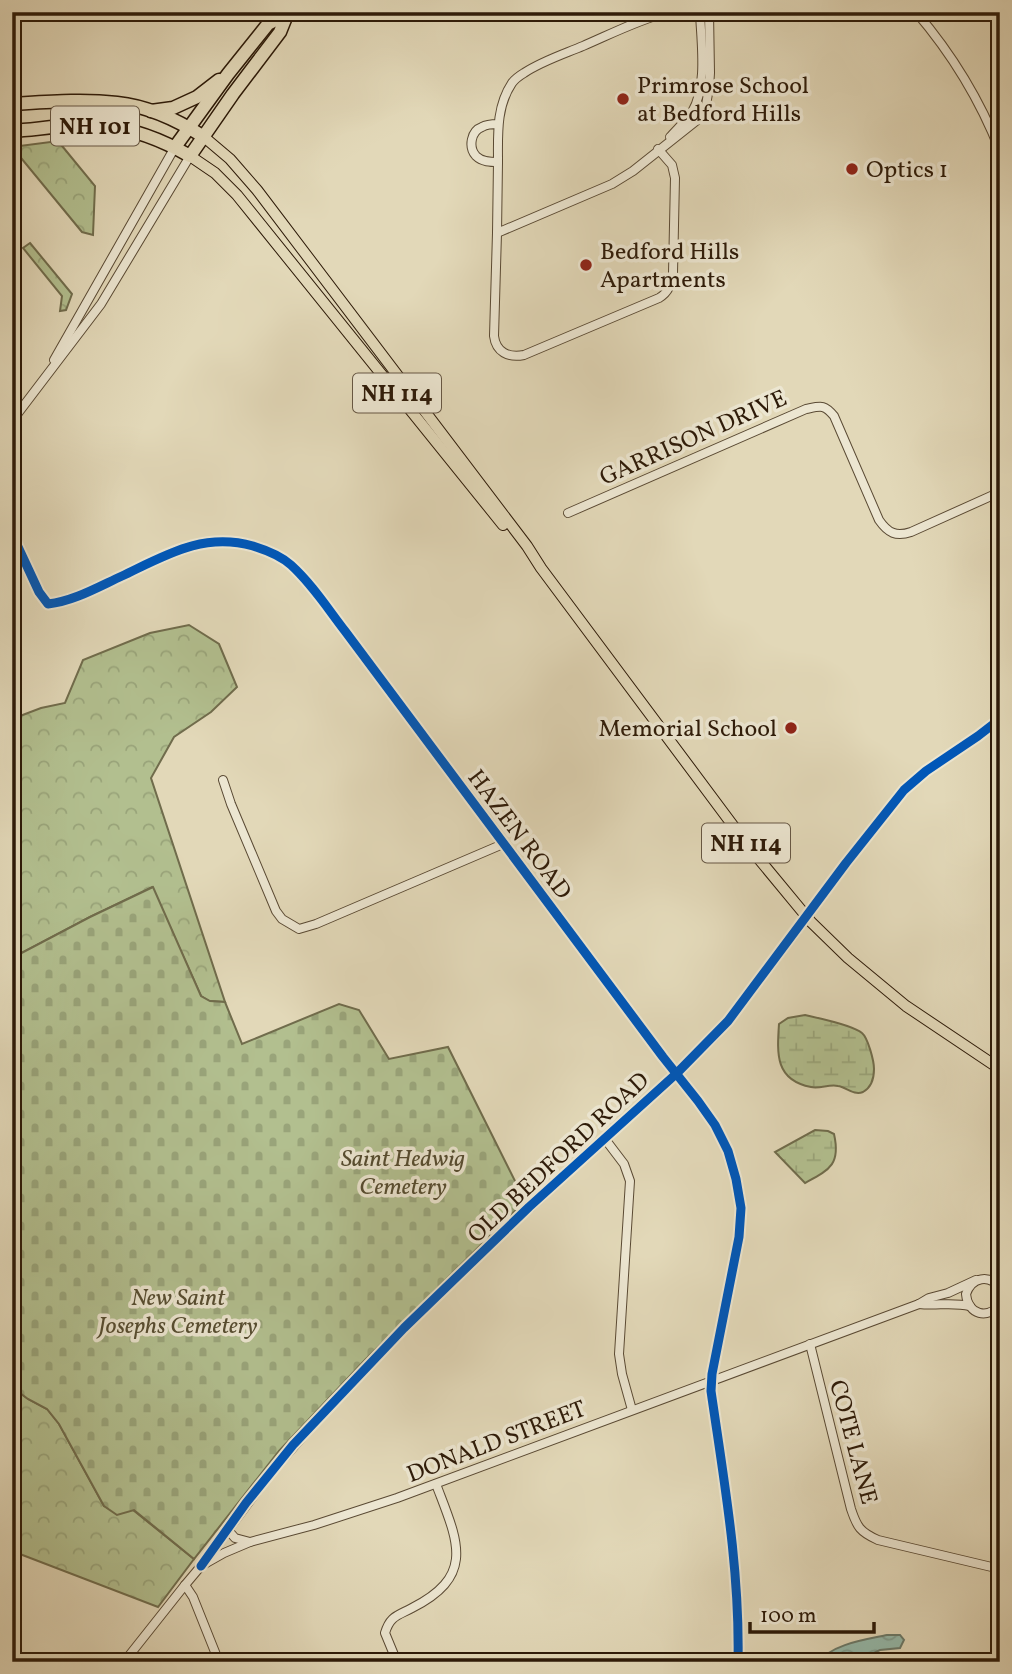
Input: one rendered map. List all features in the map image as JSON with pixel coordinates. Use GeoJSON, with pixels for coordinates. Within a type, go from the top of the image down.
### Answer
{"type":"FeatureCollection","features":[{"type":"Feature","properties":{"kind":"highway","name":"NH 101"},"geometry":{"type":"LineString","coordinates":[[12,104],[61,101],[119,103],[151,111],[173,108],[197,97],[228,74],[268,24],[287,14]]}},
{"type":"Feature","properties":{"kind":"highway","name":"NH 101"},"geometry":{"type":"LineString","coordinates":[[12,131],[104,126],[132,131],[175,147],[190,156],[280,32],[287,14]]}},
{"type":"Feature","properties":{"kind":"highway"},"geometry":{"type":"LineString","coordinates":[[175,147],[228,74]]}},
{"type":"Feature","properties":{"kind":"highway"},"geometry":{"type":"LineString","coordinates":[[151,111],[204,136]]}},
{"type":"Feature","properties":{"kind":"main road","name":"NH 114"},"geometry":{"type":"LineString","coordinates":[[204,136],[230,159],[257,190],[527,546],[766,870],[811,922],[848,958],[906,1006],[1000,1069]]}},
{"type":"Feature","properties":{"kind":"main road","name":"NH 114"},"geometry":{"type":"LineString","coordinates":[[190,156],[215,173],[237,195],[520,546],[541,568]]}},
{"type":"Feature","properties":{"kind":"street"},"geometry":{"type":"LineString","coordinates":[[632,12],[636,24]]}},
{"type":"Feature","properties":{"kind":"street"},"geometry":{"type":"LineString","coordinates":[[658,149],[672,165],[675,178],[673,273],[670,288],[659,298],[524,355],[505,354],[497,347],[494,336],[498,124],[504,99],[514,80],[521,75],[669,12]]}},
{"type":"Feature","properties":{"kind":"street"},"geometry":{"type":"LineString","coordinates":[[497,233],[612,184],[633,171],[658,149],[689,116],[700,95],[700,12]]}},
{"type":"Feature","properties":{"kind":"street"},"geometry":{"type":"LineString","coordinates":[[658,149],[690,127],[706,105],[710,73],[709,12]]}},
{"type":"Feature","properties":{"kind":"street"},"geometry":{"type":"LineString","coordinates":[[743,12],[766,15],[783,12]]}},
{"type":"Feature","properties":{"kind":"street"},"geometry":{"type":"LineString","coordinates":[[916,12],[936,36],[968,84],[1000,151]]}},
{"type":"Feature","properties":{"kind":"street"},"geometry":{"type":"LineString","coordinates":[[498,124],[478,128],[472,139],[477,157],[498,162]]}},
{"type":"Feature","properties":{"kind":"street"},"geometry":{"type":"LineString","coordinates":[[46,375],[175,147]]}},
{"type":"Feature","properties":{"kind":"street"},"geometry":{"type":"LineString","coordinates":[[12,421],[101,304],[190,156]]}},
{"type":"Feature","properties":{"kind":"street","name":"GARRISON DRIVE"},"geometry":{"type":"LineString","coordinates":[[568,513],[806,409],[820,406],[827,407],[834,416],[879,520],[892,534],[911,532],[1000,492]]}},
{"type":"Feature","properties":{"kind":"street","name":"HAZEN ROAD"},"geometry":{"type":"LineString","coordinates":[[12,534],[39,592],[48,604],[74,598],[163,556],[208,541],[237,542],[264,550],[289,564],[309,585],[715,1125],[728,1151],[741,1208],[737,1246],[711,1391],[737,1585],[738,1662]]}},
{"type":"Feature","properties":{"kind":"street","name":"OLD BEDFORD ROAD"},"geometry":{"type":"LineString","coordinates":[[201,1566],[293,1446],[395,1337],[529,1207],[676,1074],[728,1021],[904,790],[926,771],[1000,719]]}},
{"type":"Feature","properties":{"kind":"street"},"geometry":{"type":"LineString","coordinates":[[223,780],[276,911],[282,919],[299,929],[503,844]]}},
{"type":"Feature","properties":{"kind":"street"},"geometry":{"type":"LineString","coordinates":[[605,1139],[624,1164],[630,1181],[619,1354],[632,1410]]}},
{"type":"Feature","properties":{"kind":"street","name":"DONALD STREET"},"geometry":{"type":"LineString","coordinates":[[124,1662],[201,1566],[224,1553],[250,1542],[358,1511],[436,1484],[929,1298],[957,1290],[979,1279],[997,1275]]}},
{"type":"Feature","properties":{"kind":"street"},"geometry":{"type":"LineString","coordinates":[[970,1306],[966,1294],[979,1279],[993,1281],[1000,1288]]}},
{"type":"Feature","properties":{"kind":"street","name":"DONALD STREET"},"geometry":{"type":"LineString","coordinates":[[919,1304],[956,1303],[970,1306],[978,1313],[984,1314],[995,1310],[1000,1304]]}},
{"type":"Feature","properties":{"kind":"street","name":"COTE LANE"},"geometry":{"type":"LineString","coordinates":[[810,1344],[848,1496],[859,1528],[878,1540],[1000,1569]]}},
{"type":"Feature","properties":{"kind":"street"},"geometry":{"type":"LineString","coordinates":[[397,1662],[385,1633],[388,1622],[437,1593],[450,1578],[456,1561],[454,1533],[436,1484]]}},
{"type":"Feature","properties":{"kind":"street"},"geometry":{"type":"LineString","coordinates":[[227,1529],[235,1538],[250,1542]]}},
{"type":"Feature","properties":{"kind":"street"},"geometry":{"type":"LineString","coordinates":[[185,1585],[219,1662]]}},
{"type":"Feature","properties":{"kind":"green space"},"geometry":{"type":"Polygon","coordinates":[[[58,141],[95,186],[93,235],[82,232],[12,147],[58,141]]]}},
{"type":"Feature","properties":{"kind":"green space"},"geometry":{"type":"Polygon","coordinates":[[[30,243],[72,294],[66,310],[60,311],[62,296],[23,248],[30,243]]]}},
{"type":"Feature","properties":{"kind":"green space"},"geometry":{"type":"Polygon","coordinates":[[[189,625],[219,644],[237,687],[211,712],[174,737],[151,778],[225,1002],[209,1001],[201,996],[152,887],[12,958],[12,719],[41,708],[65,703],[83,660],[150,633],[189,625]]]}},
{"type":"Feature","properties":{"kind":"green space","name":"New Saint Josephs Cemetery"},"geometry":{"type":"Polygon","coordinates":[[[153,887],[201,996],[210,1001],[225,1002],[242,1044],[339,1004],[359,1010],[389,1059],[448,1047],[525,1201],[365,1360],[279,1451],[194,1559],[134,1510],[117,1515],[104,1506],[59,1424],[47,1409],[12,1387],[12,958],[153,887]]]}},
{"type":"Feature","properties":{"kind":"green space"},"geometry":{"type":"Polygon","coordinates":[[[805,1015],[851,1027],[862,1033],[870,1050],[874,1069],[872,1082],[866,1090],[856,1093],[835,1086],[811,1087],[799,1084],[785,1072],[779,1055],[779,1024],[788,1018],[805,1015]]]}},
{"type":"Feature","properties":{"kind":"green space"},"geometry":{"type":"Polygon","coordinates":[[[815,1130],[834,1134],[836,1153],[827,1170],[805,1183],[775,1152],[815,1130]]]}},
{"type":"Feature","properties":{"kind":"green space"},"geometry":{"type":"Polygon","coordinates":[[[12,1387],[47,1409],[59,1424],[104,1506],[133,1510],[194,1559],[158,1607],[12,1551],[12,1387]]]}},
{"type":"Feature","properties":{"kind":"water"},"geometry":{"type":"Polygon","coordinates":[[[887,1635],[900,1635],[904,1640],[900,1648],[880,1650],[855,1662],[820,1662],[841,1647],[887,1635]]]}},
{"type":"Feature","properties":{"kind":"cycle path"},"geometry":{"type":"LineString","coordinates":[[12,534],[39,592],[48,604],[77,597],[170,554],[201,544],[235,542],[253,546],[291,565],[320,597],[715,1125],[728,1151],[741,1208],[739,1237],[711,1391],[734,1560],[738,1662]]}},
{"type":"Feature","properties":{"kind":"cycle path"},"geometry":{"type":"LineString","coordinates":[[201,1566],[246,1503],[293,1445],[404,1328],[529,1207],[676,1074],[728,1021],[904,790],[926,771],[1000,719]]}},
{"type":"Feature","properties":{"kind":"place","name":"Primrose School at Bedford Hills"},"geometry":{"type":"Point","coordinates":[623,99]}},
{"type":"Feature","properties":{"kind":"place","name":"Optics 1"},"geometry":{"type":"Point","coordinates":[852,169]}},
{"type":"Feature","properties":{"kind":"place","name":"Bedford Hills Apartments"},"geometry":{"type":"Point","coordinates":[586,265]}},
{"type":"Feature","properties":{"kind":"place","name":"Memorial School"},"geometry":{"type":"Point","coordinates":[791,728]}},
{"type":"Feature","properties":{"kind":"park label","name":"Saint Hedwig Cemetery"},"geometry":{"type":"Point","coordinates":[403,1172]}}]}
